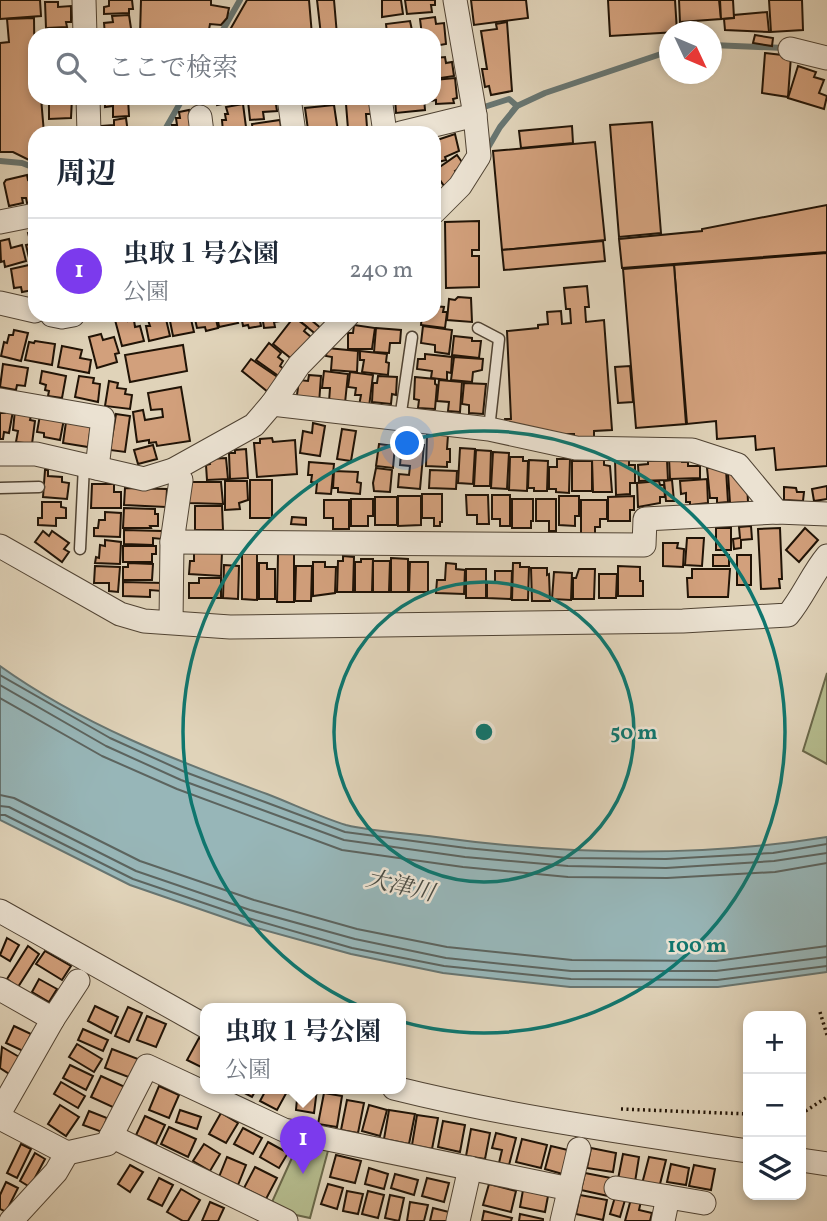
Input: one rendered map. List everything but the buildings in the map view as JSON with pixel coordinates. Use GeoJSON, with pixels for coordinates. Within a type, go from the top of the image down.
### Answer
{"type":"FeatureCollection","features":[{"type":"Feature","properties":{"kind":"street"},"geometry":{"type":"LineString","coordinates":[[83,0],[85,28]]}},
{"type":"Feature","properties":{"kind":"street"},"geometry":{"type":"LineString","coordinates":[[441,205],[460,186],[479,156],[475,116],[455,0]]}},
{"type":"Feature","properties":{"kind":"street"},"geometry":{"type":"LineString","coordinates":[[790,49],[827,58]]}},
{"type":"Feature","properties":{"kind":"street"},"geometry":{"type":"LineString","coordinates":[[88,105],[89,126]]}},
{"type":"Feature","properties":{"kind":"street"},"geometry":{"type":"LineString","coordinates":[[290,105],[293,126]]}},
{"type":"Feature","properties":{"kind":"street"},"geometry":{"type":"LineString","coordinates":[[381,105],[384,126]]}},
{"type":"Feature","properties":{"kind":"street"},"geometry":{"type":"LineString","coordinates":[[431,126],[475,116]]}},
{"type":"Feature","properties":{"kind":"street"},"geometry":{"type":"LineString","coordinates":[[0,222],[28,216]]}},
{"type":"Feature","properties":{"kind":"street"},"geometry":{"type":"LineString","coordinates":[[0,303],[28,309]]}},
{"type":"Feature","properties":{"kind":"street"},"geometry":{"type":"LineString","coordinates":[[0,454],[36,454],[144,479],[173,470],[254,425],[299,365],[341,322]]}},
{"type":"Feature","properties":{"kind":"street"},"geometry":{"type":"LineString","coordinates":[[0,400],[103,418],[90,467]]}},
{"type":"Feature","properties":{"kind":"street"},"geometry":{"type":"LineString","coordinates":[[272,404],[488,429],[576,448],[692,450],[738,465],[776,512]]}},
{"type":"Feature","properties":{"kind":"street"},"geometry":{"type":"LineString","coordinates":[[171,622],[172,542],[181,480],[173,470]]}},
{"type":"Feature","properties":{"kind":"street"},"geometry":{"type":"LineString","coordinates":[[172,542],[644,545],[645,519],[776,512],[827,514]]}},
{"type":"Feature","properties":{"kind":"street"},"geometry":{"type":"LineString","coordinates":[[0,546],[120,614],[144,621],[230,627],[683,621],[788,615],[827,556]]}},
{"type":"Feature","properties":{"kind":"street"},"geometry":{"type":"LineString","coordinates":[[0,911],[200,1023]]}},
{"type":"Feature","properties":{"kind":"street"},"geometry":{"type":"LineString","coordinates":[[0,1112],[78,981]]}},
{"type":"Feature","properties":{"kind":"street"},"geometry":{"type":"LineString","coordinates":[[0,989],[53,1019]]}},
{"type":"Feature","properties":{"kind":"street"},"geometry":{"type":"LineString","coordinates":[[0,1118],[66,1153],[107,1144],[147,1066],[200,1091]]}},
{"type":"Feature","properties":{"kind":"street"},"geometry":{"type":"LineString","coordinates":[[406,1091],[536,1118],[743,1150]]}},
{"type":"Feature","properties":{"kind":"street"},"geometry":{"type":"LineString","coordinates":[[207,1094],[284,1130],[570,1189]]}},
{"type":"Feature","properties":{"kind":"street"},"geometry":{"type":"LineString","coordinates":[[111,1136],[286,1221]]}},
{"type":"Feature","properties":{"kind":"street"},"geometry":{"type":"LineString","coordinates":[[562,1221],[579,1149]]}},
{"type":"Feature","properties":{"kind":"street"},"geometry":{"type":"LineString","coordinates":[[12,1221],[57,1172],[66,1153]]}},
{"type":"Feature","properties":{"kind":"street"},"geometry":{"type":"LineString","coordinates":[[806,1161],[827,1164]]}},
{"type":"Feature","properties":{"kind":"street"},"geometry":{"type":"LineString","coordinates":[[458,1221],[470,1168]]}},
{"type":"Feature","properties":{"kind":"street"},"geometry":{"type":"LineString","coordinates":[[616,1188],[704,1203]]}},
{"type":"Feature","properties":{"kind":"street"},"geometry":{"type":"LineString","coordinates":[[663,1221],[668,1197]]}},
{"type":"Feature","properties":{"kind":"lane"},"geometry":{"type":"LineString","coordinates":[[478,328],[499,339],[488,429]]}},
{"type":"Feature","properties":{"kind":"lane"},"geometry":{"type":"LineString","coordinates":[[400,419],[412,337]]}},
{"type":"Feature","properties":{"kind":"lane"},"geometry":{"type":"LineString","coordinates":[[80,549],[90,467]]}},
{"type":"Feature","properties":{"kind":"lane"},"geometry":{"type":"LineString","coordinates":[[0,488],[39,487]]}},
{"type":"Feature","properties":{"kind":"path"},"geometry":{"type":"LineString","coordinates":[[820,1012],[827,1035]]}},
{"type":"Feature","properties":{"kind":"path"},"geometry":{"type":"LineString","coordinates":[[806,1111],[827,1097]]}},
{"type":"Feature","properties":{"kind":"path"},"geometry":{"type":"LineString","coordinates":[[618,1108],[743,1114]]}},
{"type":"Feature","properties":{"kind":"green space"},"geometry":{"type":"Polygon","coordinates":[[[827,673],[827,764],[803,751],[827,673]]]}},
{"type":"Feature","properties":{"kind":"green space"},"geometry":{"type":"Polygon","coordinates":[[[300,1140],[329,1147],[310,1218],[296,1215],[272,1202],[300,1140]]]}},
{"type":"Feature","properties":{"kind":"water","name":"大津川"},"geometry":{"type":"Polygon","coordinates":[[[0,666],[63,706],[129,739],[346,825],[534,848],[632,852],[729,848],[827,837],[827,972],[718,987],[570,987],[443,973],[351,954],[246,925],[130,885],[0,820],[0,666]]]}},
{"type":"Feature","properties":{"kind":"waterway"},"geometry":{"type":"LineString","coordinates":[[224,28],[240,0]]}},
{"type":"Feature","properties":{"kind":"waterway"},"geometry":{"type":"LineString","coordinates":[[722,45],[784,48]]}},
{"type":"Feature","properties":{"kind":"waterway"},"geometry":{"type":"LineString","coordinates":[[486,151],[517,106],[545,93],[659,55]]}},
{"type":"Feature","properties":{"kind":"waterway"},"geometry":{"type":"LineString","coordinates":[[484,107],[509,99],[517,106]]}},
{"type":"Feature","properties":{"kind":"waterway"},"geometry":{"type":"LineString","coordinates":[[167,126],[179,105]]}},
{"type":"Feature","properties":{"kind":"waterway"},"geometry":{"type":"LineString","coordinates":[[0,161],[28,165]]}},
{"type":"Feature","properties":{"kind":"place","name":"虫取１号公園"},"geometry":{"type":"Point","coordinates":[303,1174]}}]}
